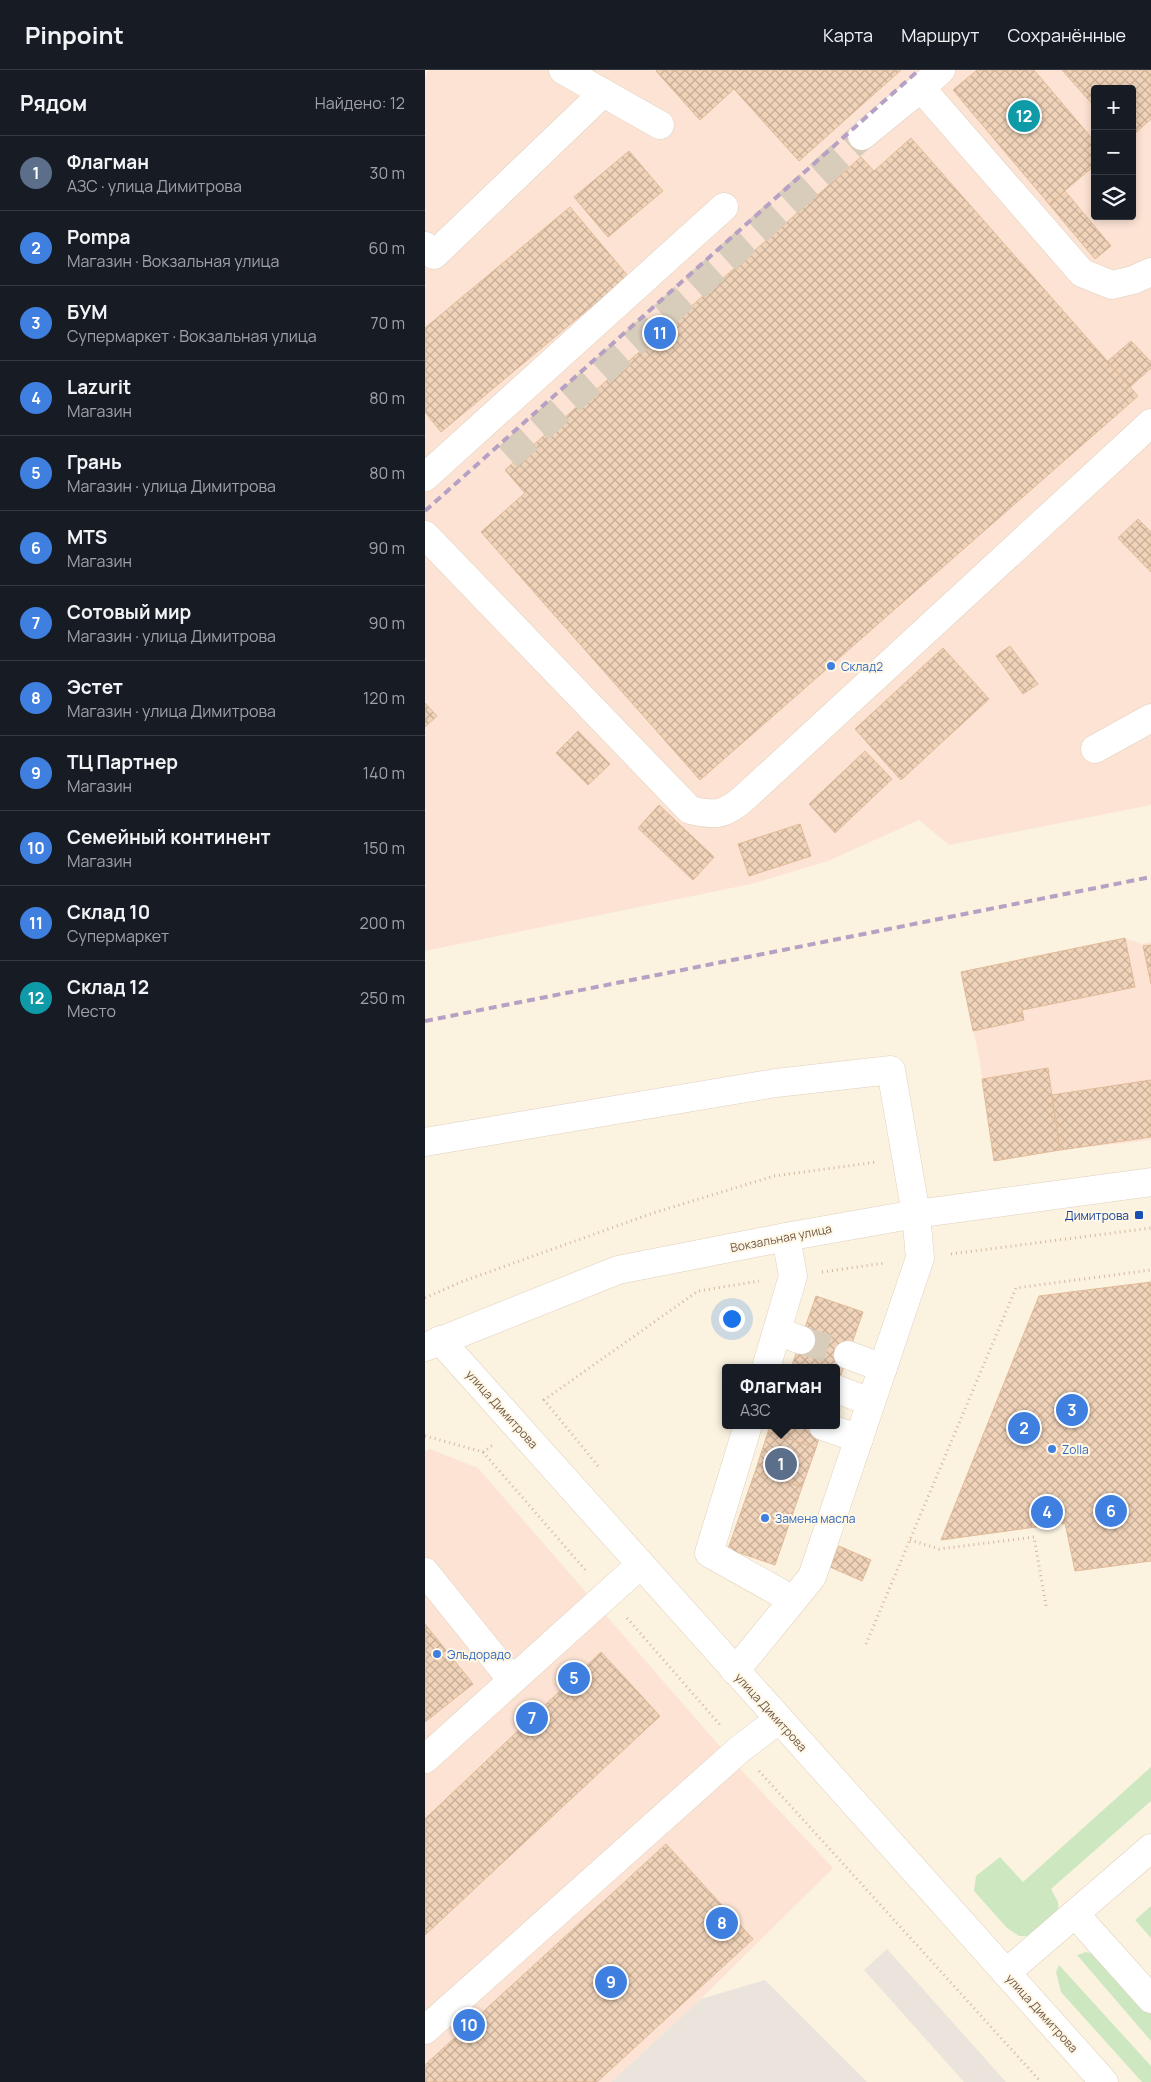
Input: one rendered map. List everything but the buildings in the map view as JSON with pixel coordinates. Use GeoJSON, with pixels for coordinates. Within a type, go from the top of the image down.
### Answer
{"type":"FeatureCollection","features":[{"type":"Feature","properties":{"kind":"street"},"geometry":{"type":"LineString","coordinates":[[563,70],[660,125]]}},
{"type":"Feature","properties":{"kind":"street"},"geometry":{"type":"LineString","coordinates":[[862,136],[941,70]]}},
{"type":"Feature","properties":{"kind":"street"},"geometry":{"type":"LineString","coordinates":[[921,88],[1082,274],[1112,286],[1151,272]]}},
{"type":"Feature","properties":{"kind":"street"},"geometry":{"type":"LineString","coordinates":[[425,246],[434,256],[603,93]]}},
{"type":"Feature","properties":{"kind":"street"},"geometry":{"type":"LineString","coordinates":[[425,477],[724,207]]}},
{"type":"Feature","properties":{"kind":"street"},"geometry":{"type":"LineString","coordinates":[[427,540],[690,810],[706,814],[723,813],[733,808],[744,798],[1151,423]]}},
{"type":"Feature","properties":{"kind":"street"},"geometry":{"type":"LineString","coordinates":[[1095,749],[1151,718]]}},
{"type":"Feature","properties":{"kind":"street"},"geometry":{"type":"LineString","coordinates":[[425,1142],[776,1084],[891,1070],[916,1214],[920,1258],[812,1577],[735,1671]]}},
{"type":"Feature","properties":{"kind":"street","name":"Вокзальная улица"},"geometry":{"type":"LineString","coordinates":[[432,1344],[618,1270],[916,1214],[1151,1182]]}},
{"type":"Feature","properties":{"kind":"street"},"geometry":{"type":"LineString","coordinates":[[772,1364],[789,1336],[793,1276],[786,1237]]}},
{"type":"Feature","properties":{"kind":"street","name":"улица Димитрова"},"geometry":{"type":"LineString","coordinates":[[432,1344],[640,1565],[1105,2082]]}},
{"type":"Feature","properties":{"kind":"street"},"geometry":{"type":"LineString","coordinates":[[848,1355],[883,1368]]}},
{"type":"Feature","properties":{"kind":"street"},"geometry":{"type":"LineString","coordinates":[[840,1390],[871,1402]]}},
{"type":"Feature","properties":{"kind":"street"},"geometry":{"type":"LineString","coordinates":[[747,1429],[709,1553],[793,1600]]}},
{"type":"Feature","properties":{"kind":"street"},"geometry":{"type":"LineString","coordinates":[[831,1429],[859,1439]]}},
{"type":"Feature","properties":{"kind":"street"},"geometry":{"type":"LineString","coordinates":[[425,1759],[640,1565]]}},
{"type":"Feature","properties":{"kind":"street"},"geometry":{"type":"LineString","coordinates":[[425,1572],[512,1680]]}},
{"type":"Feature","properties":{"kind":"street"},"geometry":{"type":"LineString","coordinates":[[425,2030],[741,1748],[779,1720]]}},
{"type":"Feature","properties":{"kind":"street"},"geometry":{"type":"LineString","coordinates":[[1006,1973],[1151,1848]]}},
{"type":"Feature","properties":{"kind":"street"},"geometry":{"type":"LineString","coordinates":[[1075,1914],[1151,1999]]}},
{"type":"Feature","properties":{"kind":"path"},"geometry":{"type":"LineString","coordinates":[[425,1298],[461,1282],[653,1213],[774,1176],[905,1159]]}},
{"type":"Feature","properties":{"kind":"path"},"geometry":{"type":"LineString","coordinates":[[544,1400],[698,1291],[920,1258],[1151,1228]]}},
{"type":"Feature","properties":{"kind":"path"},"geometry":{"type":"LineString","coordinates":[[866,1644],[1016,1288],[1151,1270]]}},
{"type":"Feature","properties":{"kind":"path"},"geometry":{"type":"LineString","coordinates":[[425,1436],[483,1452],[495,1443]]}},
{"type":"Feature","properties":{"kind":"path"},"geometry":{"type":"LineString","coordinates":[[910,1540],[939,1549],[1034,1537],[1046,1606]]}},
{"type":"Feature","properties":{"kind":"shaded area"},"geometry":{"type":"Polygon","coordinates":[[[428,70],[1151,70],[1151,805],[949,845],[919,820],[828,861],[751,884],[425,951],[425,77],[428,70]]]}},
{"type":"Feature","properties":{"kind":"shaded area"},"geometry":{"type":"Polygon","coordinates":[[[1125,938],[1142,944],[1151,942],[1151,1140],[1060,1150],[994,1161],[979,1057],[961,972],[1125,938]]]}},
{"type":"Feature","properties":{"kind":"shaded area"},"geometry":{"type":"Polygon","coordinates":[[[430,1449],[478,1468],[730,1758],[833,1868],[701,1999],[611,2082],[425,2082],[425,1451],[430,1449]]]}},
{"type":"Feature","properties":{"kind":"shaded area"},"geometry":{"type":"Polygon","coordinates":[[[887,1949],[1006,2082],[964,2082],[864,1970],[887,1949]]]}},
{"type":"Feature","properties":{"kind":"shaded area"},"geometry":{"type":"Polygon","coordinates":[[[765,1980],[867,2082],[611,2082],[701,1999],[765,1980]]]}},
{"type":"Feature","properties":{"kind":"green space"},"geometry":{"type":"Polygon","coordinates":[[[1151,1767],[1151,1801],[1051,1889],[1058,1902],[1059,1914],[1034,1936],[1019,1936],[1007,1928],[974,1891],[976,1876],[1000,1857],[1023,1882],[1151,1767]]]}},
{"type":"Feature","properties":{"kind":"green space"},"geometry":{"type":"Polygon","coordinates":[[[1151,1906],[1151,1938],[1135,1920],[1151,1906]]]}},
{"type":"Feature","properties":{"kind":"green space"},"geometry":{"type":"Polygon","coordinates":[[[1086,1952],[1102,1956],[1151,2013],[1151,2041],[1077,1955],[1086,1952]]]}},
{"type":"Feature","properties":{"kind":"green space"},"geometry":{"type":"Polygon","coordinates":[[[1059,1965],[1151,2066],[1151,2082],[1142,2082],[1061,1992],[1056,1972],[1059,1965]]]}},
{"type":"Feature","properties":{"kind":"tunnel"},"geometry":{"type":"LineString","coordinates":[[508,457],[862,136]]}},
{"type":"Feature","properties":{"kind":"tunnel"},"geometry":{"type":"LineString","coordinates":[[801,1340],[848,1355]]}},
{"type":"Feature","properties":{"kind":"railway"},"geometry":{"type":"LineString","coordinates":[[425,511],[919,70]]}},
{"type":"Feature","properties":{"kind":"railway"},"geometry":{"type":"LineString","coordinates":[[425,1021],[1151,877]]}},
{"type":"Feature","properties":{"kind":"place","name":"Склад 12"},"geometry":{"type":"Point","coordinates":[1024,116]}},
{"type":"Feature","properties":{"kind":"place","name":"Склад 10"},"geometry":{"type":"Point","coordinates":[660,333]}},
{"type":"Feature","properties":{"kind":"place","name":"Склад2"},"geometry":{"type":"Point","coordinates":[831,666]}},
{"type":"Feature","properties":{"kind":"place","name":"Димитрова"},"geometry":{"type":"Point","coordinates":[1139,1215]}},
{"type":"Feature","properties":{"kind":"place","name":"БУМ"},"geometry":{"type":"Point","coordinates":[1072,1410]}},
{"type":"Feature","properties":{"kind":"place","name":"Pompa"},"geometry":{"type":"Point","coordinates":[1024,1428]}},
{"type":"Feature","properties":{"kind":"place","name":"Zolla"},"geometry":{"type":"Point","coordinates":[1052,1449]}},
{"type":"Feature","properties":{"kind":"place","name":"Флагман"},"geometry":{"type":"Point","coordinates":[781,1464]}},
{"type":"Feature","properties":{"kind":"place","name":"MTS"},"geometry":{"type":"Point","coordinates":[1111,1511]}},
{"type":"Feature","properties":{"kind":"place","name":"Lazurit"},"geometry":{"type":"Point","coordinates":[1047,1512]}},
{"type":"Feature","properties":{"kind":"place","name":"Замена масла"},"geometry":{"type":"Point","coordinates":[765,1518]}},
{"type":"Feature","properties":{"kind":"place","name":"Эльдорадо"},"geometry":{"type":"Point","coordinates":[437,1654]}},
{"type":"Feature","properties":{"kind":"place","name":"Грань"},"geometry":{"type":"Point","coordinates":[574,1678]}},
{"type":"Feature","properties":{"kind":"place","name":"Сотовый мир"},"geometry":{"type":"Point","coordinates":[532,1718]}},
{"type":"Feature","properties":{"kind":"place","name":"Эстет"},"geometry":{"type":"Point","coordinates":[722,1923]}},
{"type":"Feature","properties":{"kind":"place","name":"ТЦ Партнер"},"geometry":{"type":"Point","coordinates":[611,1982]}},
{"type":"Feature","properties":{"kind":"place","name":"Семейный континент"},"geometry":{"type":"Point","coordinates":[469,2025]}}]}
